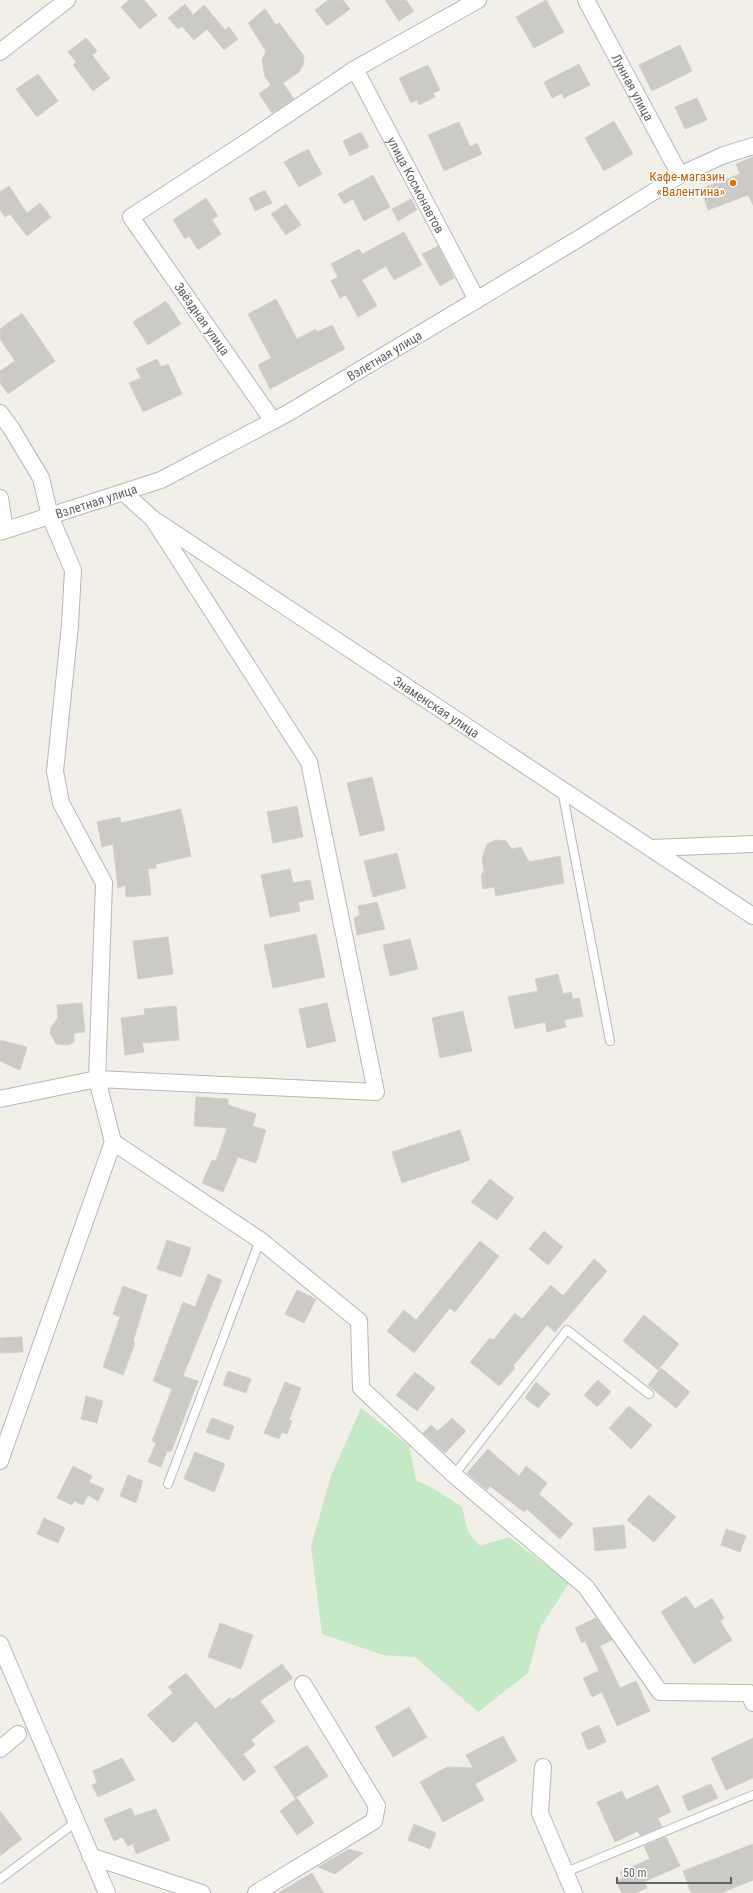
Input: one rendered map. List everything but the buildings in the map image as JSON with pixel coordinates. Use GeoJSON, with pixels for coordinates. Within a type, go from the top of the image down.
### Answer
{"type":"FeatureCollection","features":[{"type":"Feature","properties":{"kind":"street"},"geometry":{"type":"LineString","coordinates":[[0,52],[67,0]]}},
{"type":"Feature","properties":{"kind":"street"},"geometry":{"type":"LineString","coordinates":[[355,69],[478,0]]}},
{"type":"Feature","properties":{"kind":"street","name":"Лунная улица"},"geometry":{"type":"LineString","coordinates":[[586,0],[680,175]]}},
{"type":"Feature","properties":{"kind":"street","name":"Звёздная улица"},"geometry":{"type":"LineString","coordinates":[[273,421],[131,217],[355,69]]}},
{"type":"Feature","properties":{"kind":"street","name":"улица Космонавтов"},"geometry":{"type":"LineString","coordinates":[[355,69],[477,300]]}},
{"type":"Feature","properties":{"kind":"street","name":"Взлетная улица"},"geometry":{"type":"LineString","coordinates":[[3,531],[161,480],[273,421],[477,300],[680,175],[724,155],[753,146]]}},
{"type":"Feature","properties":{"kind":"street"},"geometry":{"type":"LineString","coordinates":[[0,413],[11,428],[41,478],[50,516],[73,570],[70,625],[55,771],[61,803],[104,884],[97,1079],[113,1142],[0,1461]]}},
{"type":"Feature","properties":{"kind":"street","name":"Знаменская улица"},"geometry":{"type":"LineString","coordinates":[[124,493],[153,519],[753,916]]}},
{"type":"Feature","properties":{"kind":"street"},"geometry":{"type":"LineString","coordinates":[[0,498],[3,531]]}},
{"type":"Feature","properties":{"kind":"street"},"geometry":{"type":"LineString","coordinates":[[0,1099],[97,1079],[376,1092],[309,762],[153,519]]}},
{"type":"Feature","properties":{"kind":"street"},"geometry":{"type":"LineString","coordinates":[[652,848],[753,844]]}},
{"type":"Feature","properties":{"kind":"street"},"geometry":{"type":"LineString","coordinates":[[113,1142],[260,1240],[359,1321],[361,1388],[454,1475],[586,1587],[660,1692],[749,1693],[753,1703]]}},
{"type":"Feature","properties":{"kind":"street"},"geometry":{"type":"LineString","coordinates":[[0,1644],[107,1893]]}},
{"type":"Feature","properties":{"kind":"street"},"geometry":{"type":"LineString","coordinates":[[256,1893],[374,1821],[377,1806],[303,1684]]}},
{"type":"Feature","properties":{"kind":"street"},"geometry":{"type":"LineString","coordinates":[[0,1749],[18,1734]]}},
{"type":"Feature","properties":{"kind":"street"},"geometry":{"type":"LineString","coordinates":[[543,1767],[540,1813],[574,1893]]}},
{"type":"Feature","properties":{"kind":"street"},"geometry":{"type":"LineString","coordinates":[[90,1856],[202,1893]]}},
{"type":"Feature","properties":{"kind":"lane"},"geometry":{"type":"LineString","coordinates":[[561,788],[610,1040]]}},
{"type":"Feature","properties":{"kind":"lane"},"geometry":{"type":"LineString","coordinates":[[168,1484],[260,1240]]}},
{"type":"Feature","properties":{"kind":"lane"},"geometry":{"type":"LineString","coordinates":[[454,1475],[567,1330],[648,1394]]}},
{"type":"Feature","properties":{"kind":"lane"},"geometry":{"type":"LineString","coordinates":[[566,1872],[753,1794]]}},
{"type":"Feature","properties":{"kind":"lane"},"geometry":{"type":"LineString","coordinates":[[0,1879],[76,1822]]}},
{"type":"Feature","properties":{"kind":"green space"},"geometry":{"type":"Polygon","coordinates":[[[361,1408],[409,1446],[416,1480],[436,1490],[462,1507],[468,1532],[480,1546],[509,1537],[569,1583],[540,1628],[528,1673],[478,1712],[415,1657],[383,1655],[322,1634],[311,1546],[331,1476],[361,1408]]]}},
{"type":"Feature","properties":{"kind":"place","name":"Кафе-магазин «Валентина»"},"geometry":{"type":"Point","coordinates":[733,183]}}]}
